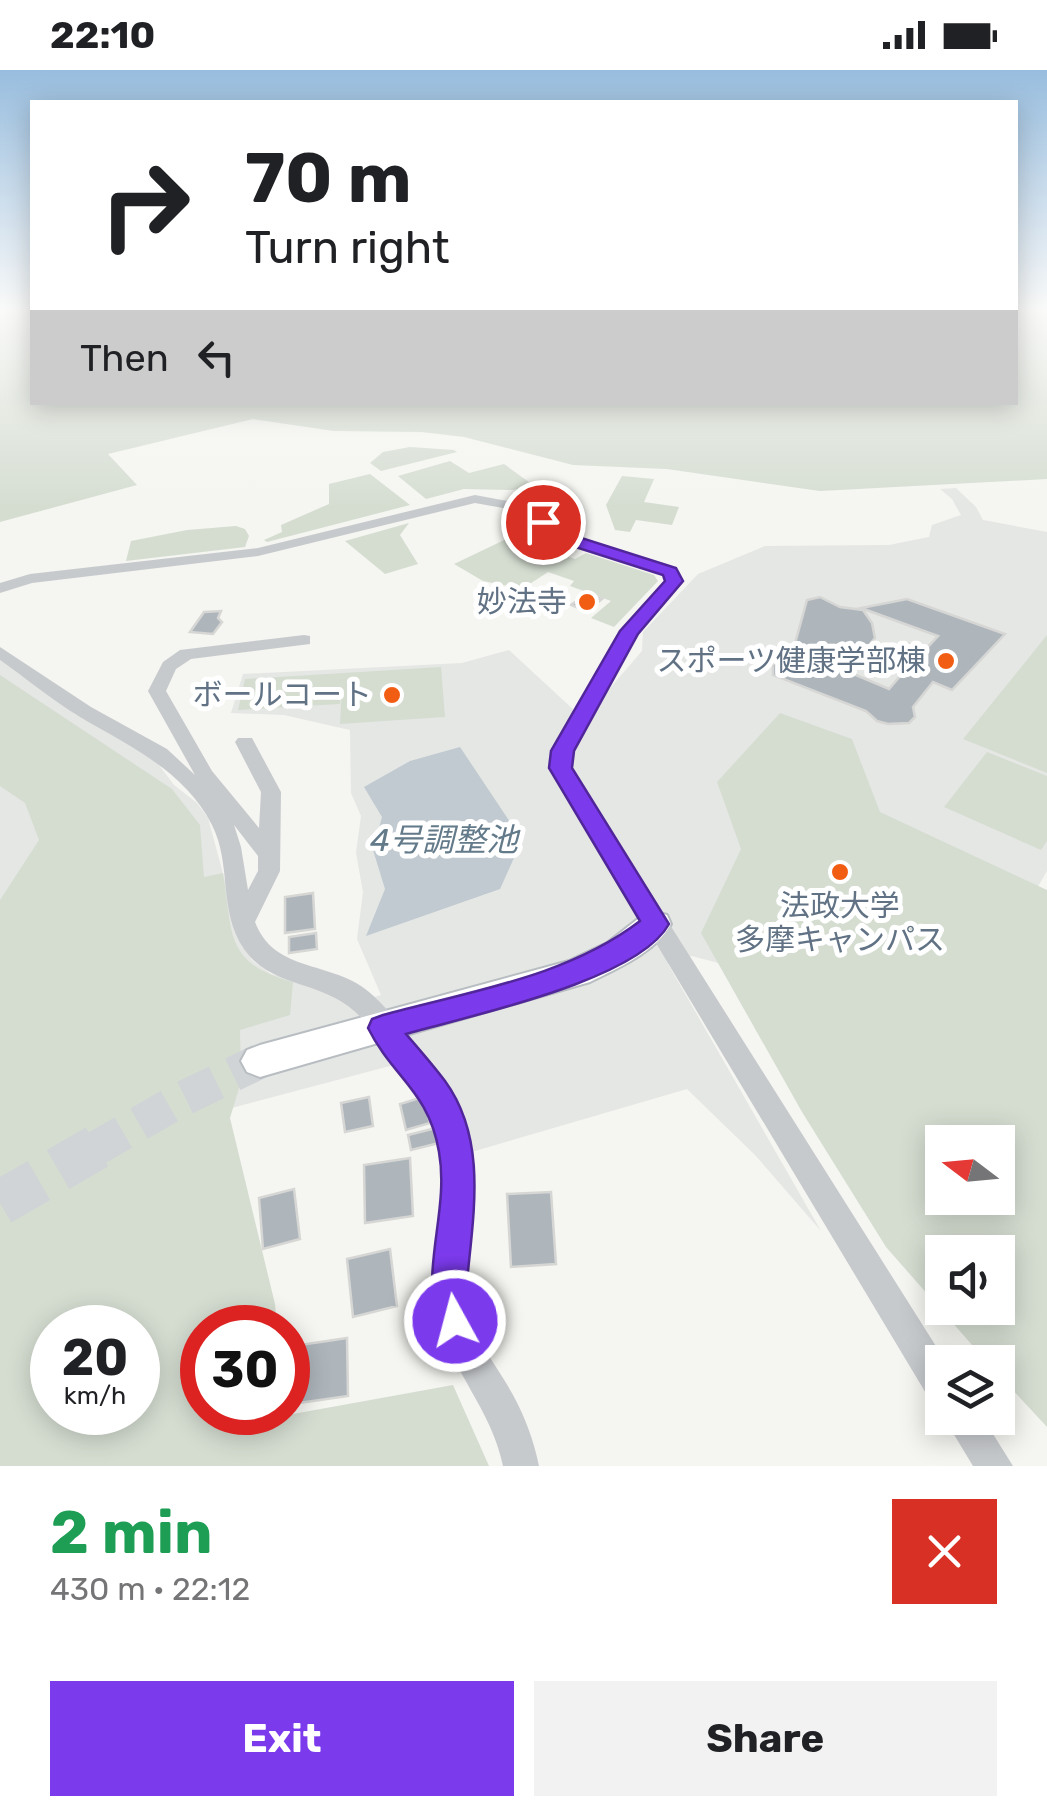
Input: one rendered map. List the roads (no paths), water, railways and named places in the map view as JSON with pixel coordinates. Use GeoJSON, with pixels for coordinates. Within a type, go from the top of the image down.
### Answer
{"type":"FeatureCollection","features":[{"type":"Feature","properties":{"kind":"street"},"geometry":{"type":"LineString","coordinates":[[0,588],[30,578],[258,552],[475,498],[530,508],[550,534],[670,572],[674,581],[630,631],[562,751],[560,768],[925,1361]]}},
{"type":"Feature","properties":{"kind":"street"},"geometry":{"type":"LineString","coordinates":[[304,640],[186,654],[169,666],[157,690],[194,778],[227,832],[250,940],[278,967],[347,986],[436,1092],[446,1113],[459,1184],[448,1292],[461,1334],[513,1430],[521,1466]]}},
{"type":"Feature","properties":{"kind":"street"},"geometry":{"type":"LineString","coordinates":[[0,652],[84,711],[160,753],[194,778],[269,854]]}},
{"type":"Feature","properties":{"kind":"street"},"geometry":{"type":"LineString","coordinates":[[244,920],[269,870],[271,792],[245,742]]}},
{"type":"Feature","properties":{"kind":"street"},"geometry":{"type":"LineString","coordinates":[[260,1061],[578,972],[619,952],[655,924]]}},
{"type":"Feature","properties":{"kind":"street"},"geometry":{"type":"LineString","coordinates":[[974,1435],[995,1466]]}},
{"type":"Feature","properties":{"kind":"water","name":"4号調整池"},"geometry":{"type":"Polygon","coordinates":[[[460,747],[522,840],[500,889],[366,936],[385,889],[373,850],[382,817],[364,787],[410,761],[460,747]]]}},
{"type":"Feature","properties":{"kind":"tunnel"},"geometry":{"type":"LineString","coordinates":[[93,1150],[180,1100],[260,1061]]}},
{"type":"Feature","properties":{"kind":"tunnel"},"geometry":{"type":"LineString","coordinates":[[0,1203],[97,1147]]}},
{"type":"Feature","properties":{"kind":"place","name":"妙法寺"},"geometry":{"type":"Point","coordinates":[587,602]}},
{"type":"Feature","properties":{"kind":"place","name":"スポーツ健康学部棟"},"geometry":{"type":"Point","coordinates":[946,661]}},
{"type":"Feature","properties":{"kind":"place","name":"ボールコート"},"geometry":{"type":"Point","coordinates":[392,695]}},
{"type":"Feature","properties":{"kind":"place","name":"法政大学 多摩キャンパス"},"geometry":{"type":"Point","coordinates":[840,872]}}]}
